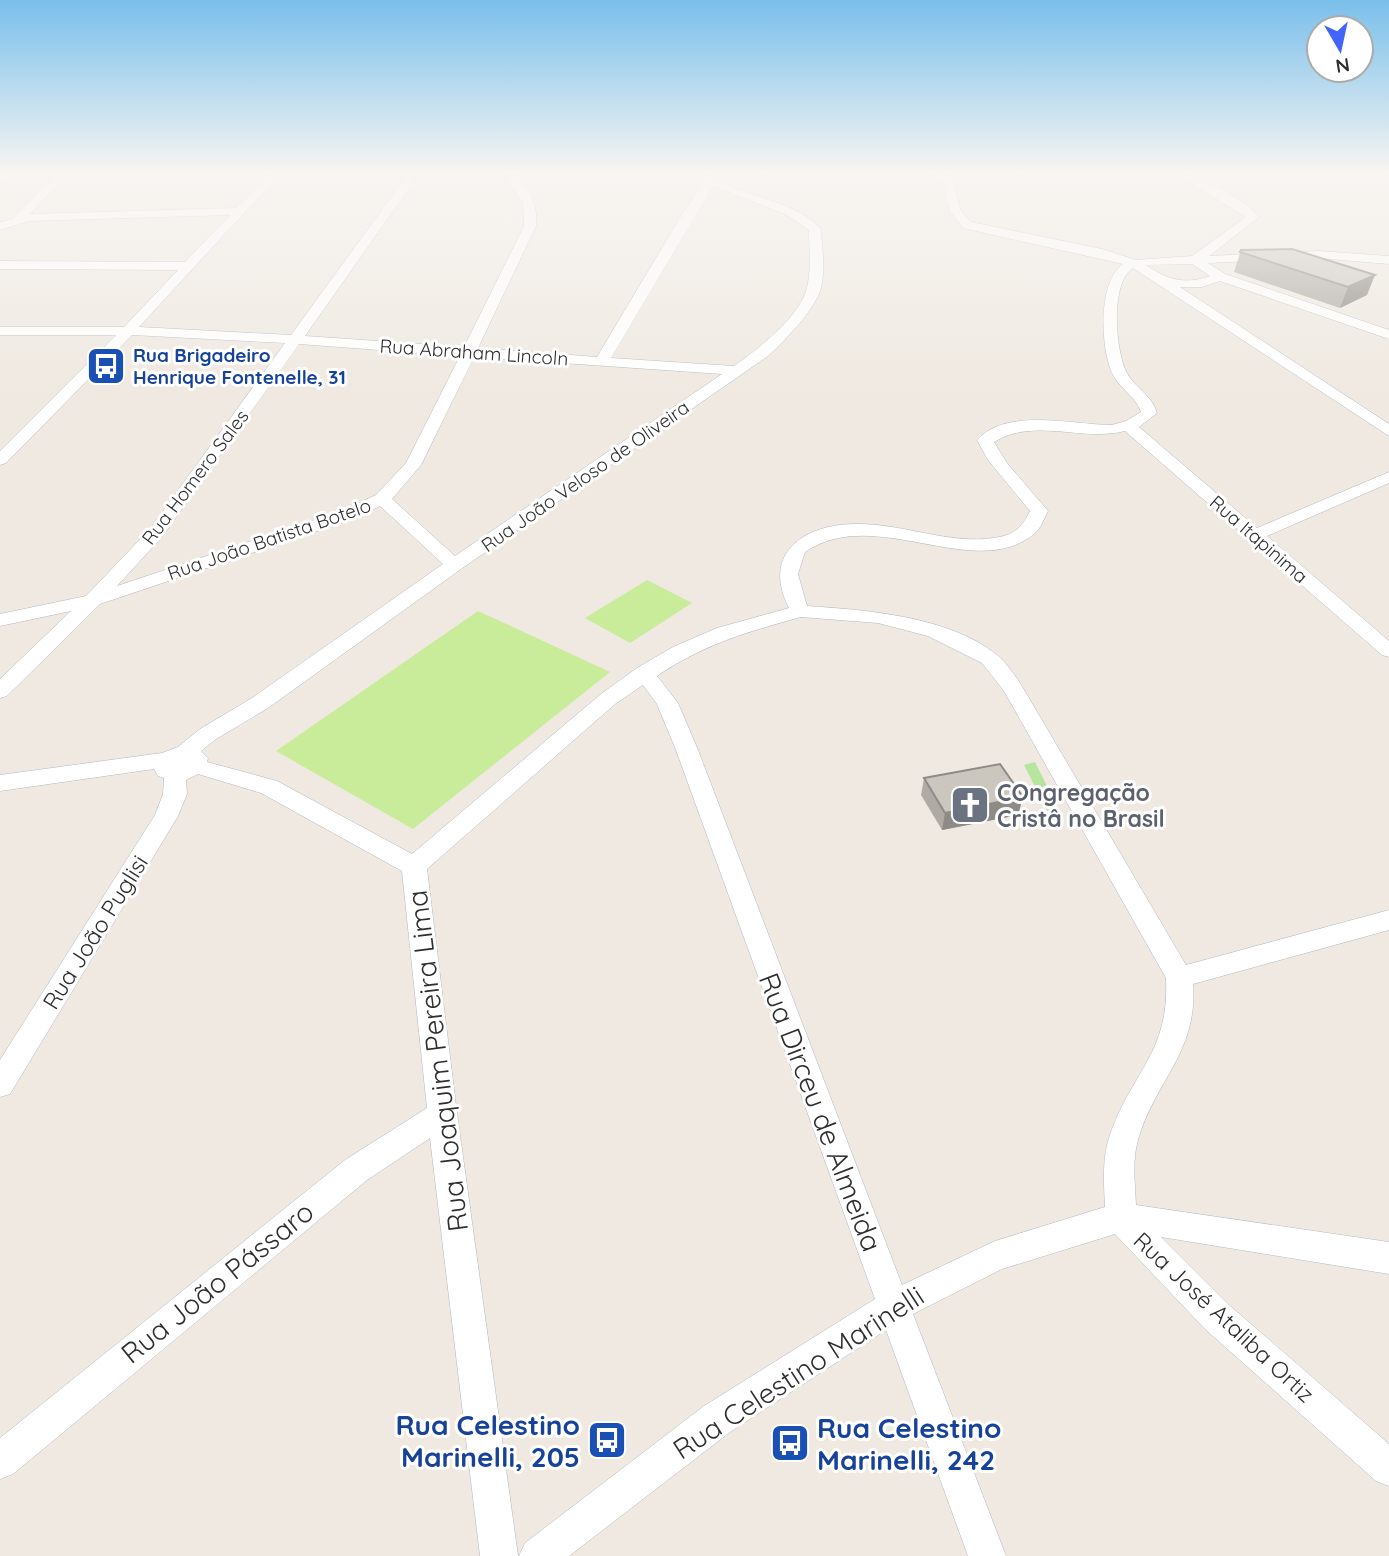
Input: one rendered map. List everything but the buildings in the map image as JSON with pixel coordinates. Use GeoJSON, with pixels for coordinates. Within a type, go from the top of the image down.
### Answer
{"type":"FeatureCollection","features":[{"type":"Feature","properties":{"kind":"street"},"geometry":{"type":"LineString","coordinates":[[0,460],[207,247]]}},
{"type":"Feature","properties":{"kind":"street","name":"Rua Homero Sales"},"geometry":{"type":"LineString","coordinates":[[0,691],[156,533],[362,247]]}},
{"type":"Feature","properties":{"kind":"street","name":"Rua João Batista Botelo"},"geometry":{"type":"LineString","coordinates":[[0,620],[90,601],[347,515],[382,499],[413,465],[519,247]]}},
{"type":"Feature","properties":{"kind":"street"},"geometry":{"type":"LineString","coordinates":[[602,360],[670,247]]}},
{"type":"Feature","properties":{"kind":"street","name":"Rua João Veloso de Oliveira"},"geometry":{"type":"LineString","coordinates":[[181,763],[208,734],[260,702],[408,601],[454,565],[763,353],[812,295],[816,276],[816,247]]}},
{"type":"Feature","properties":{"kind":"street"},"geometry":{"type":"LineString","coordinates":[[1071,247],[1135,264],[1389,431]]}},
{"type":"Feature","properties":{"kind":"street"},"geometry":{"type":"LineString","coordinates":[[1195,260],[1214,247]]}},
{"type":"Feature","properties":{"kind":"street"},"geometry":{"type":"LineString","coordinates":[[1389,260],[1336,256],[1135,264],[1118,274],[1113,286],[1115,362],[1121,376],[1147,405],[1149,413],[1129,427],[1087,429],[1013,426],[995,431],[985,440],[988,450],[1026,491],[1039,511],[1037,525],[1026,535],[1010,542],[983,545],[862,528],[838,531],[815,538],[794,551],[787,573],[792,596],[800,611],[879,617],[935,632],[989,659],[1013,688],[1180,977],[1389,920]]}},
{"type":"Feature","properties":{"kind":"street"},"geometry":{"type":"LineString","coordinates":[[1195,260],[1220,277],[1389,335]]}},
{"type":"Feature","properties":{"kind":"street"},"geometry":{"type":"LineString","coordinates":[[0,265],[188,266]]}},
{"type":"Feature","properties":{"kind":"street"},"geometry":{"type":"LineString","coordinates":[[1165,284],[1202,283],[1220,277]]}},
{"type":"Feature","properties":{"kind":"street","name":"Rua Abraham Lincoln"},"geometry":{"type":"LineString","coordinates":[[0,331],[128,331],[296,340],[737,371]]}},
{"type":"Feature","properties":{"kind":"street","name":"Rua Itapinima"},"geometry":{"type":"LineString","coordinates":[[1129,427],[1389,651]]}},
{"type":"Feature","properties":{"kind":"street"},"geometry":{"type":"LineString","coordinates":[[1255,535],[1389,477]]}},
{"type":"Feature","properties":{"kind":"street"},"geometry":{"type":"LineString","coordinates":[[382,499],[454,565]]}},
{"type":"Feature","properties":{"kind":"street","name":"Rua Joaquim Pereira Lima"},"geometry":{"type":"LineString","coordinates":[[499,1556],[442,1114],[414,866],[608,699],[644,673],[680,651],[724,632],[800,611]]}},
{"type":"Feature","properties":{"kind":"street","name":"Rua Dirceu de Almeida"},"geometry":{"type":"LineString","coordinates":[[644,673],[667,703],[687,750],[987,1556]]}},
{"type":"Feature","properties":{"kind":"street"},"geometry":{"type":"LineString","coordinates":[[0,783],[181,763],[269,787],[414,866]]}},
{"type":"Feature","properties":{"kind":"street","name":"Rua João Puglisi"},"geometry":{"type":"LineString","coordinates":[[0,1085],[166,816],[175,794],[181,763]]}},
{"type":"Feature","properties":{"kind":"street","name":"Rua José Ataliba Ortiz"},"geometry":{"type":"LineString","coordinates":[[1180,977],[1182,997],[1177,1033],[1167,1059],[1143,1097],[1123,1139],[1121,1218],[1217,1317],[1389,1468]]}},
{"type":"Feature","properties":{"kind":"street","name":"Rua João Pássaro"},"geometry":{"type":"LineString","coordinates":[[0,1461],[356,1170],[442,1114]]}},
{"type":"Feature","properties":{"kind":"street"},"geometry":{"type":"LineString","coordinates":[[1121,1218],[1173,1223],[1389,1258]]}},
{"type":"Feature","properties":{"kind":"street","name":"Rua Celestino Marinelli"},"geometry":{"type":"LineString","coordinates":[[538,1556],[717,1419],[894,1306],[995,1256],[1121,1218]]}},
{"type":"Feature","properties":{"kind":"green space"},"geometry":{"type":"Polygon","coordinates":[[[647,580],[692,603],[630,643],[585,618],[647,580]]]}},
{"type":"Feature","properties":{"kind":"green space"},"geometry":{"type":"Polygon","coordinates":[[[478,611],[610,672],[413,829],[276,751],[478,611]]]}},
{"type":"Feature","properties":{"kind":"green space"},"geometry":{"type":"Polygon","coordinates":[[[1035,762],[1061,814],[1050,816],[1024,765],[1035,762]]]}},
{"type":"Feature","properties":{"kind":"place","name":"Rua Brigadeiro Henrique Fontenelle, 31"},"geometry":{"type":"Point","coordinates":[106,366]}},
{"type":"Feature","properties":{"kind":"place","name":"COngregação Cristâ no Brasil"},"geometry":{"type":"Point","coordinates":[970,805]}},
{"type":"Feature","properties":{"kind":"place","name":"Rua Celestino Marinelli, 205"},"geometry":{"type":"Point","coordinates":[607,1440]}},
{"type":"Feature","properties":{"kind":"place","name":"Rua Celestino Marinelli, 242"},"geometry":{"type":"Point","coordinates":[790,1443]}}]}
